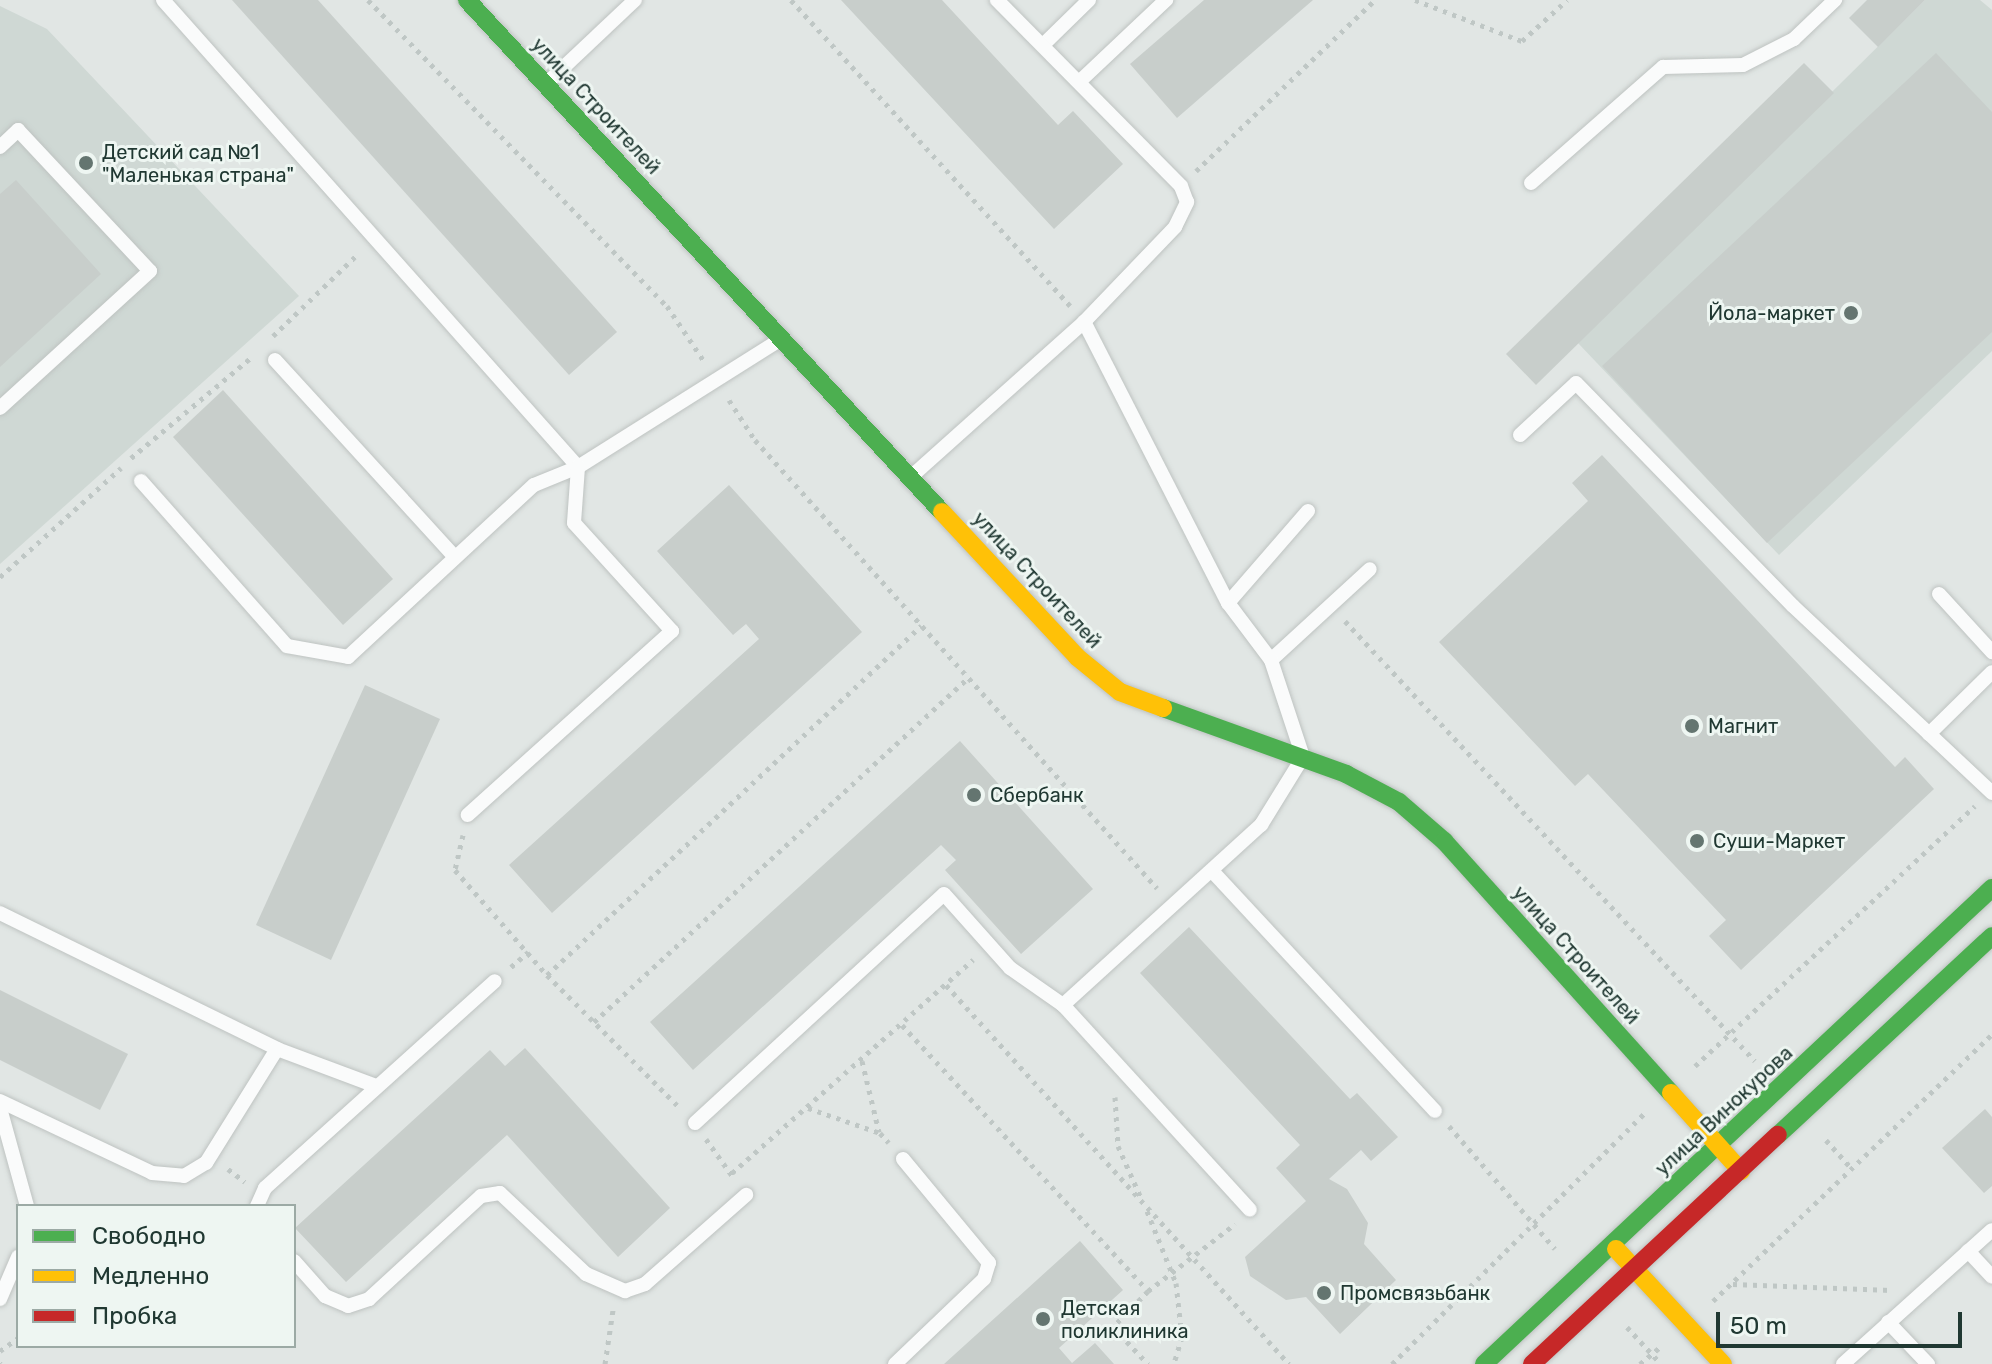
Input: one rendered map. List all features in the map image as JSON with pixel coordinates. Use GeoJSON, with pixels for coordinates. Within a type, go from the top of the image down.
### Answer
{"type":"FeatureCollection","features":[{"type":"Feature","properties":{"kind":"street","name":"улица Строителей"},"geometry":{"type":"LineString","coordinates":[[467,0],[1077,657],[1120,692],[1303,757],[1399,802],[1444,841],[1741,1171]]}},
{"type":"Feature","properties":{"kind":"street","name":"улица Винокурова"},"geometry":{"type":"LineString","coordinates":[[1484,1364],[1992,888]]}},
{"type":"Feature","properties":{"kind":"street"},"geometry":{"type":"LineString","coordinates":[[1532,1364],[1992,936]]}},
{"type":"Feature","properties":{"kind":"street"},"geometry":{"type":"LineString","coordinates":[[1612,1245],[1723,1364]]}},
{"type":"Feature","properties":{"kind":"lane"},"geometry":{"type":"LineString","coordinates":[[163,0],[578,467],[574,523],[672,631],[468,815]]}},
{"type":"Feature","properties":{"kind":"lane"},"geometry":{"type":"LineString","coordinates":[[545,84],[635,0]]}},
{"type":"Feature","properties":{"kind":"lane"},"geometry":{"type":"LineString","coordinates":[[911,477],[1084,322],[1175,227],[1187,202],[1181,186],[1044,44],[997,0]]}},
{"type":"Feature","properties":{"kind":"lane"},"geometry":{"type":"LineString","coordinates":[[1044,44],[1089,0]]}},
{"type":"Feature","properties":{"kind":"lane"},"geometry":{"type":"LineString","coordinates":[[1079,82],[1166,0]]}},
{"type":"Feature","properties":{"kind":"lane"},"geometry":{"type":"LineString","coordinates":[[1531,183],[1663,67],[1743,65],[1794,39],[1835,0]]}},
{"type":"Feature","properties":{"kind":"lane"},"geometry":{"type":"LineString","coordinates":[[0,147],[18,130],[150,271],[0,408]]}},
{"type":"Feature","properties":{"kind":"lane"},"geometry":{"type":"LineString","coordinates":[[1063,1005],[1213,872],[1261,825],[1303,757],[1271,660],[1228,603],[1084,322]]}},
{"type":"Feature","properties":{"kind":"lane"},"geometry":{"type":"LineString","coordinates":[[141,481],[287,646],[348,657],[534,485],[578,467],[783,338]]}},
{"type":"Feature","properties":{"kind":"lane"},"geometry":{"type":"LineString","coordinates":[[275,360],[455,557]]}},
{"type":"Feature","properties":{"kind":"lane"},"geometry":{"type":"LineString","coordinates":[[1520,435],[1576,383],[1992,793]]}},
{"type":"Feature","properties":{"kind":"lane"},"geometry":{"type":"LineString","coordinates":[[1228,603],[1308,511]]}},
{"type":"Feature","properties":{"kind":"lane"},"geometry":{"type":"LineString","coordinates":[[1271,660],[1370,569]]}},
{"type":"Feature","properties":{"kind":"lane"},"geometry":{"type":"LineString","coordinates":[[1939,594],[1992,652]]}},
{"type":"Feature","properties":{"kind":"lane"},"geometry":{"type":"LineString","coordinates":[[1929,734],[1992,672]]}},
{"type":"Feature","properties":{"kind":"lane"},"geometry":{"type":"LineString","coordinates":[[1213,872],[1435,1111]]}},
{"type":"Feature","properties":{"kind":"lane"},"geometry":{"type":"LineString","coordinates":[[695,1123],[944,894],[989,945],[1063,1005],[1250,1210]]}},
{"type":"Feature","properties":{"kind":"lane"},"geometry":{"type":"LineString","coordinates":[[0,913],[277,1049],[376,1086]]}},
{"type":"Feature","properties":{"kind":"lane"},"geometry":{"type":"LineString","coordinates":[[259,1200],[376,1086],[495,981]]}},
{"type":"Feature","properties":{"kind":"lane"},"geometry":{"type":"LineString","coordinates":[[0,1101],[152,1173],[184,1176],[210,1156],[277,1049]]}},
{"type":"Feature","properties":{"kind":"lane"},"geometry":{"type":"LineString","coordinates":[[0,1108],[26,1204]]}},
{"type":"Feature","properties":{"kind":"lane"},"geometry":{"type":"LineString","coordinates":[[895,1364],[984,1279],[989,1263],[903,1159]]}},
{"type":"Feature","properties":{"kind":"lane"},"geometry":{"type":"LineString","coordinates":[[296,1263],[325,1296],[348,1306],[369,1299],[481,1196],[500,1193],[586,1274],[615,1289],[645,1284],[746,1195]]}},
{"type":"Feature","properties":{"kind":"lane"},"geometry":{"type":"LineString","coordinates":[[1843,1364],[1992,1230]]}},
{"type":"Feature","properties":{"kind":"lane"},"geometry":{"type":"LineString","coordinates":[[1968,1251],[1992,1277]]}},
{"type":"Feature","properties":{"kind":"lane"},"geometry":{"type":"LineString","coordinates":[[0,1299],[16,1262]]}},
{"type":"Feature","properties":{"kind":"lane"},"geometry":{"type":"LineString","coordinates":[[1888,1322],[1928,1364]]}},
{"type":"Feature","properties":{"kind":"path"},"geometry":{"type":"LineString","coordinates":[[368,0],[667,306],[755,440],[1173,907]]}},
{"type":"Feature","properties":{"kind":"path"},"geometry":{"type":"LineString","coordinates":[[791,0],[1084,322]]}},
{"type":"Feature","properties":{"kind":"path"},"geometry":{"type":"LineString","coordinates":[[1181,186],[1375,0]]}},
{"type":"Feature","properties":{"kind":"path"},"geometry":{"type":"LineString","coordinates":[[1415,0],[1522,41],[1567,0]]}},
{"type":"Feature","properties":{"kind":"path"},"geometry":{"type":"LineString","coordinates":[[0,577],[243,365],[374,238]]}},
{"type":"Feature","properties":{"kind":"path"},"geometry":{"type":"LineString","coordinates":[[1331,605],[1761,1067]]}},
{"type":"Feature","properties":{"kind":"path"},"geometry":{"type":"LineString","coordinates":[[547,975],[921,626]]}},
{"type":"Feature","properties":{"kind":"path"},"geometry":{"type":"LineString","coordinates":[[594,1022],[968,678]]}},
{"type":"Feature","properties":{"kind":"path"},"geometry":{"type":"LineString","coordinates":[[468,815],[455,870],[547,975],[695,1123],[746,1195]]}},
{"type":"Feature","properties":{"kind":"path"},"geometry":{"type":"LineString","coordinates":[[731,1174],[862,1061],[989,945]]}},
{"type":"Feature","properties":{"kind":"path"},"geometry":{"type":"LineString","coordinates":[[946,985],[1289,1364]]}},
{"type":"Feature","properties":{"kind":"path"},"geometry":{"type":"LineString","coordinates":[[902,1025],[1148,1291]]}},
{"type":"Feature","properties":{"kind":"path"},"geometry":{"type":"LineString","coordinates":[[1922,1291],[1732,1284],[1992,1034]]}},
{"type":"Feature","properties":{"kind":"path"},"geometry":{"type":"LineString","coordinates":[[862,1061],[880,1133],[903,1159]]}},
{"type":"Feature","properties":{"kind":"path"},"geometry":{"type":"LineString","coordinates":[[1118,1065],[1118,1146],[1173,1275],[1182,1337],[1174,1364]]}},
{"type":"Feature","properties":{"kind":"path"},"geometry":{"type":"LineString","coordinates":[[808,1108],[880,1133]]}},
{"type":"Feature","properties":{"kind":"path"},"geometry":{"type":"LineString","coordinates":[[1435,1111],[1533,1223]]}},
{"type":"Feature","properties":{"kind":"path"},"geometry":{"type":"LineString","coordinates":[[1817,1130],[1851,1168]]}},
{"type":"Feature","properties":{"kind":"path"},"geometry":{"type":"LineString","coordinates":[[210,1156],[259,1200]]}},
{"type":"Feature","properties":{"kind":"path"},"geometry":{"type":"LineString","coordinates":[[1148,1364],[1113,1327],[1148,1291],[1195,1261],[1250,1210]]}},
{"type":"Feature","properties":{"kind":"path"},"geometry":{"type":"LineString","coordinates":[[605,1364],[615,1289]]}},
{"type":"Feature","properties":{"kind":"path"},"geometry":{"type":"LineString","coordinates":[[1640,1364],[1652,1354]]}},
{"type":"Feature","properties":{"kind":"shaded area"},"geometry":{"type":"Polygon","coordinates":[[[1925,0],[1980,0],[1992,10],[1992,351],[1779,555],[1578,343],[1925,0]]]}},
{"type":"Feature","properties":{"kind":"shaded area","name":"Детский сад №1 \"Маленькая страна\""},"geometry":{"type":"Polygon","coordinates":[[[0,6],[47,29],[299,296],[0,564],[0,6]]]}},
{"type":"Feature","properties":{"kind":"building"},"geometry":{"type":"Polygon","coordinates":[[[232,0],[318,0],[617,332],[569,375],[232,0]]]}},
{"type":"Feature","properties":{"kind":"building"},"geometry":{"type":"Polygon","coordinates":[[[841,0],[942,0],[1058,125],[1073,111],[1123,164],[1054,229],[841,0]]]}},
{"type":"Feature","properties":{"kind":"building"},"geometry":{"type":"Polygon","coordinates":[[[1204,0],[1313,0],[1177,118],[1130,64],[1204,0]]]}},
{"type":"Feature","properties":{"kind":"building"},"geometry":{"type":"Polygon","coordinates":[[[1867,0],[1925,0],[1878,47],[1849,18],[1867,0]]]}},
{"type":"Feature","properties":{"kind":"building"},"geometry":{"type":"Polygon","coordinates":[[[1936,53],[1992,112],[1992,332],[1767,543],[1602,366],[1936,53]]]}},
{"type":"Feature","properties":{"kind":"building"},"geometry":{"type":"Polygon","coordinates":[[[1804,63],[1834,93],[1536,385],[1506,354],[1804,63]]]}},
{"type":"Feature","properties":{"kind":"building"},"geometry":{"type":"Polygon","coordinates":[[[16,180],[101,274],[0,367],[0,194],[16,180]]]}},
{"type":"Feature","properties":{"kind":"building"},"geometry":{"type":"Polygon","coordinates":[[[223,390],[393,579],[343,625],[173,437],[223,390]]]}},
{"type":"Feature","properties":{"kind":"building"},"geometry":{"type":"Polygon","coordinates":[[[1602,455],[1895,767],[1905,757],[1934,789],[1741,970],[1709,936],[1726,920],[1588,774],[1575,786],[1439,642],[1588,501],[1572,483],[1602,455]]]}},
{"type":"Feature","properties":{"kind":"building"},"geometry":{"type":"Polygon","coordinates":[[[729,485],[862,632],[552,913],[509,865],[759,639],[746,624],[733,635],[657,551],[729,485]]]}},
{"type":"Feature","properties":{"kind":"building"},"geometry":{"type":"Polygon","coordinates":[[[365,685],[440,719],[331,960],[256,925],[365,685]]]}},
{"type":"Feature","properties":{"kind":"building"},"geometry":{"type":"Polygon","coordinates":[[[960,741],[1093,889],[1021,954],[945,870],[956,860],[941,845],[693,1070],[650,1022],[960,741]]]}},
{"type":"Feature","properties":{"kind":"building"},"geometry":{"type":"Polygon","coordinates":[[[1189,927],[1350,1099],[1357,1093],[1398,1137],[1371,1161],[1361,1150],[1329,1179],[1347,1189],[1368,1223],[1364,1244],[1396,1280],[1340,1334],[1306,1297],[1286,1300],[1250,1276],[1245,1257],[1306,1201],[1276,1168],[1300,1145],[1140,973],[1189,927]]]}},
{"type":"Feature","properties":{"kind":"building"},"geometry":{"type":"Polygon","coordinates":[[[0,990],[128,1054],[100,1110],[0,1060],[0,990]]]}},
{"type":"Feature","properties":{"kind":"building"},"geometry":{"type":"Polygon","coordinates":[[[525,1048],[670,1208],[618,1257],[507,1135],[346,1282],[296,1227],[490,1050],[505,1066],[525,1048]]]}},
{"type":"Feature","properties":{"kind":"building"},"geometry":{"type":"Polygon","coordinates":[[[1985,1109],[1992,1117],[1992,1186],[1984,1193],[1942,1148],[1985,1109]]]}},
{"type":"Feature","properties":{"kind":"building","name":"Детская поликлиника"},"geometry":{"type":"Polygon","coordinates":[[[1080,1241],[1123,1290],[1059,1348],[1072,1363],[1095,1343],[1114,1364],[944,1364],[1080,1241]]]}},
{"type":"Feature","properties":{"kind":"traffic: fast"},"geometry":{"type":"LineString","coordinates":[[467,0],[942,512]]}},
{"type":"Feature","properties":{"kind":"traffic: fast"},"geometry":{"type":"LineString","coordinates":[[1163,708],[1346,774],[1399,802],[1444,841],[1671,1093]]}},
{"type":"Feature","properties":{"kind":"traffic: fast"},"geometry":{"type":"LineString","coordinates":[[1484,1364],[1992,888]]}},
{"type":"Feature","properties":{"kind":"traffic: fast"},"geometry":{"type":"LineString","coordinates":[[1778,1135],[1992,936]]}},
{"type":"Feature","properties":{"kind":"traffic: slow"},"geometry":{"type":"LineString","coordinates":[[942,512],[1077,657],[1120,692],[1163,708]]}},
{"type":"Feature","properties":{"kind":"traffic: slow"},"geometry":{"type":"LineString","coordinates":[[1671,1093],[1741,1171]]}},
{"type":"Feature","properties":{"kind":"traffic: slow"},"geometry":{"type":"LineString","coordinates":[[1616,1249],[1723,1364]]}},
{"type":"Feature","properties":{"kind":"traffic: jam"},"geometry":{"type":"LineString","coordinates":[[1532,1364],[1778,1135]]}},
{"type":"Feature","properties":{"kind":"place","name":"Детский сад №1 \"Маленькая страна\""},"geometry":{"type":"Point","coordinates":[86,163]}},
{"type":"Feature","properties":{"kind":"place","name":"Йола-маркет"},"geometry":{"type":"Point","coordinates":[1851,313]}},
{"type":"Feature","properties":{"kind":"place","name":"Магнит"},"geometry":{"type":"Point","coordinates":[1692,726]}},
{"type":"Feature","properties":{"kind":"place","name":"Сбербанк"},"geometry":{"type":"Point","coordinates":[974,795]}},
{"type":"Feature","properties":{"kind":"place","name":"Суши-Маркет"},"geometry":{"type":"Point","coordinates":[1697,841]}},
{"type":"Feature","properties":{"kind":"place","name":"Промсвязьбанк"},"geometry":{"type":"Point","coordinates":[1324,1293]}},
{"type":"Feature","properties":{"kind":"place","name":"Детская поликлиника"},"geometry":{"type":"Point","coordinates":[1043,1319]}}]}
